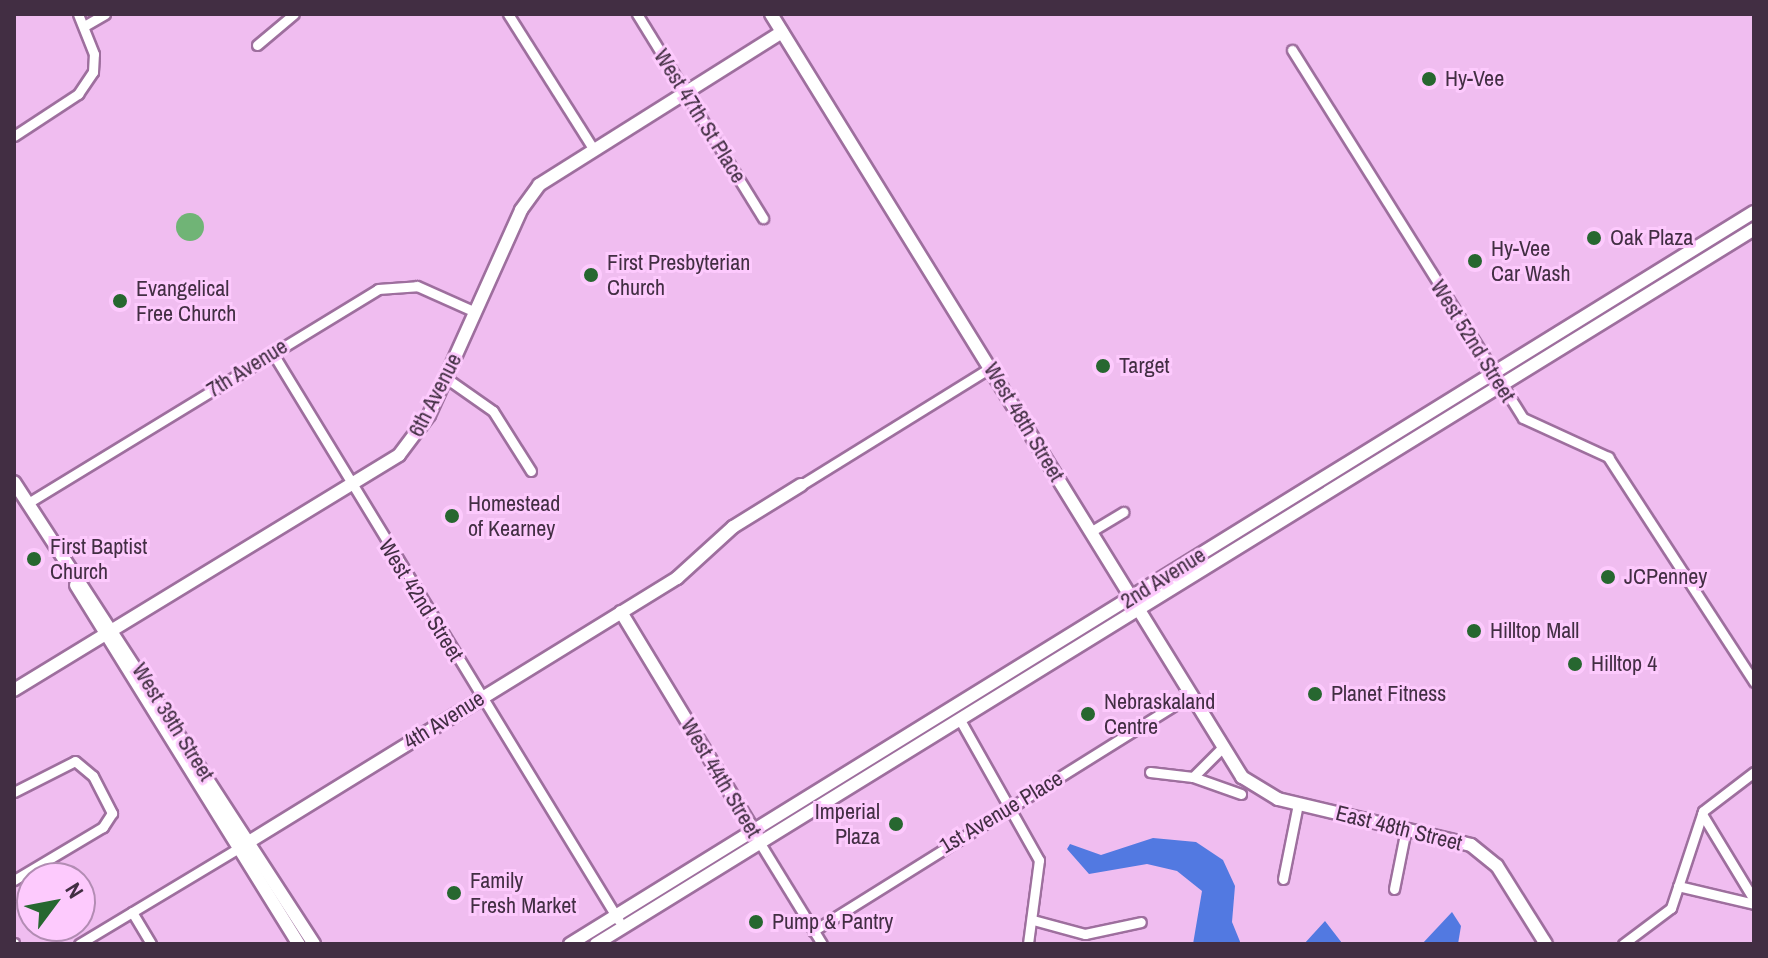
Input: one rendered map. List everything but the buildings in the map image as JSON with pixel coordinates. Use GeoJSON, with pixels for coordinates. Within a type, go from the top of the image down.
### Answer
{"type":"FeatureCollection","features":[{"type":"Feature","properties":{"kind":"street"},"geometry":{"type":"LineString","coordinates":[[14,136],[78,94],[93,72],[86,25],[78,14]]}},
{"type":"Feature","properties":{"kind":"street"},"geometry":{"type":"LineString","coordinates":[[86,25],[105,14]]}},
{"type":"Feature","properties":{"kind":"street"},"geometry":{"type":"LineString","coordinates":[[257,45],[294,14]]}},
{"type":"Feature","properties":{"kind":"street"},"geometry":{"type":"LineString","coordinates":[[508,14],[594,150]]}},
{"type":"Feature","properties":{"kind":"street","name":"West 47th St Place"},"geometry":{"type":"LineString","coordinates":[[637,14],[763,218]]}},
{"type":"Feature","properties":{"kind":"street","name":"West 48th Street"},"geometry":{"type":"LineString","coordinates":[[771,14],[1223,747],[1257,789],[1298,804]]}},
{"type":"Feature","properties":{"kind":"street","name":"6th Avenue"},"geometry":{"type":"LineString","coordinates":[[14,690],[111,634],[350,485],[415,440],[529,196],[594,150],[782,32]]}},
{"type":"Feature","properties":{"kind":"street","name":"West 52nd Street"},"geometry":{"type":"LineString","coordinates":[[1292,50],[1496,380],[1536,427],[1608,457],[1754,682]]}},
{"type":"Feature","properties":{"kind":"street","name":"2nd Avenue"},"geometry":{"type":"LineString","coordinates":[[1496,380],[1754,212]]}},
{"type":"Feature","properties":{"kind":"street","name":"2nd Avenue"},"geometry":{"type":"LineString","coordinates":[[570,944],[619,922],[1496,380],[1754,229]]}},
{"type":"Feature","properties":{"kind":"street","name":"7th Avenue"},"geometry":{"type":"LineString","coordinates":[[28,503],[361,296],[395,284],[475,312]]}},
{"type":"Feature","properties":{"kind":"street","name":"West 42nd Street"},"geometry":{"type":"LineString","coordinates":[[272,352],[350,485],[619,922]]}},
{"type":"Feature","properties":{"kind":"street"},"geometry":{"type":"LineString","coordinates":[[801,485],[991,367]]}},
{"type":"Feature","properties":{"kind":"street"},"geometry":{"type":"LineString","coordinates":[[446,378],[493,411],[531,471]]}},
{"type":"Feature","properties":{"kind":"street","name":"West 39th Street"},"geometry":{"type":"LineString","coordinates":[[14,482],[244,845],[314,944]]}},
{"type":"Feature","properties":{"kind":"street","name":"4th Avenue"},"geometry":{"type":"LineString","coordinates":[[79,944],[621,612],[801,485]]}},
{"type":"Feature","properties":{"kind":"street"},"geometry":{"type":"LineString","coordinates":[[1090,532],[1123,512]]}},
{"type":"Feature","properties":{"kind":"street","name":"2nd Avenue"},"geometry":{"type":"LineString","coordinates":[[756,836],[960,720],[1134,603]]}},
{"type":"Feature","properties":{"kind":"street","name":"West 44th Street"},"geometry":{"type":"LineString","coordinates":[[621,612],[822,944]]}},
{"type":"Feature","properties":{"kind":"street","name":"1st Avenue Place"},"geometry":{"type":"LineString","coordinates":[[813,931],[1191,695]]}},
{"type":"Feature","properties":{"kind":"street"},"geometry":{"type":"LineString","coordinates":[[960,720],[1013,807],[1039,860],[1028,944]]}},
{"type":"Feature","properties":{"kind":"street"},"geometry":{"type":"LineString","coordinates":[[1193,777],[1223,747]]}},
{"type":"Feature","properties":{"kind":"street"},"geometry":{"type":"LineString","coordinates":[[14,792],[75,761],[93,776],[112,813],[103,827],[14,880]]}},
{"type":"Feature","properties":{"kind":"street"},"geometry":{"type":"LineString","coordinates":[[1150,772],[1193,777],[1241,794]]}},
{"type":"Feature","properties":{"kind":"street"},"geometry":{"type":"LineString","coordinates":[[1623,944],[1671,908],[1702,814],[1754,772]]}},
{"type":"Feature","properties":{"kind":"street"},"geometry":{"type":"LineString","coordinates":[[1283,879],[1298,804]]}},
{"type":"Feature","properties":{"kind":"street","name":"East 48th Street"},"geometry":{"type":"LineString","coordinates":[[1298,804],[1406,829],[1486,856],[1546,944]]}},
{"type":"Feature","properties":{"kind":"street"},"geometry":{"type":"LineString","coordinates":[[1702,814],[1754,902]]}},
{"type":"Feature","properties":{"kind":"street"},"geometry":{"type":"LineString","coordinates":[[1394,889],[1406,829]]}},
{"type":"Feature","properties":{"kind":"street","name":"West 39th Street"},"geometry":{"type":"LineString","coordinates":[[244,845],[299,944]]}},
{"type":"Feature","properties":{"kind":"street"},"geometry":{"type":"LineString","coordinates":[[1678,886],[1754,902]]}},
{"type":"Feature","properties":{"kind":"street"},"geometry":{"type":"LineString","coordinates":[[132,912],[151,944]]}},
{"type":"Feature","properties":{"kind":"street"},"geometry":{"type":"LineString","coordinates":[[1033,920],[1085,934],[1141,922]]}},
{"type":"Feature","properties":{"kind":"street","name":"2nd Avenue"},"geometry":{"type":"LineString","coordinates":[[596,944],[619,922]]}},
{"type":"Feature","properties":{"kind":"green space"},"geometry":{"type":"Polygon","coordinates":[[[190,213],[200,217],[204,227],[200,237],[190,241],[180,237],[176,227],[180,217],[190,213]]]}},
{"type":"Feature","properties":{"kind":"water"},"geometry":{"type":"Polygon","coordinates":[[[1153,838],[1196,842],[1223,860],[1235,886],[1232,922],[1241,944],[1193,944],[1202,891],[1177,871],[1147,864],[1089,874],[1067,849],[1070,844],[1101,855],[1153,838]]]}},
{"type":"Feature","properties":{"kind":"water"},"geometry":{"type":"Polygon","coordinates":[[[1452,912],[1461,926],[1458,944],[1422,944],[1452,912]]]}},
{"type":"Feature","properties":{"kind":"water"},"geometry":{"type":"Polygon","coordinates":[[[1325,921],[1342,943],[1353,944],[1304,944],[1325,921]]]}},
{"type":"Feature","properties":{"kind":"place","name":"Hy-Vee"},"geometry":{"type":"Point","coordinates":[1429,79]}},
{"type":"Feature","properties":{"kind":"place","name":"Oak Plaza"},"geometry":{"type":"Point","coordinates":[1594,238]}},
{"type":"Feature","properties":{"kind":"place","name":"Hy-Vee Car Wash"},"geometry":{"type":"Point","coordinates":[1475,261]}},
{"type":"Feature","properties":{"kind":"place","name":"First Presbyterian Church"},"geometry":{"type":"Point","coordinates":[591,275]}},
{"type":"Feature","properties":{"kind":"place","name":"Evangelical Free Church"},"geometry":{"type":"Point","coordinates":[120,301]}},
{"type":"Feature","properties":{"kind":"place","name":"Target"},"geometry":{"type":"Point","coordinates":[1103,366]}},
{"type":"Feature","properties":{"kind":"place","name":"Homestead of Kearney"},"geometry":{"type":"Point","coordinates":[452,516]}},
{"type":"Feature","properties":{"kind":"place","name":"First Baptist Church"},"geometry":{"type":"Point","coordinates":[34,559]}},
{"type":"Feature","properties":{"kind":"place","name":"JCPenney"},"geometry":{"type":"Point","coordinates":[1608,577]}},
{"type":"Feature","properties":{"kind":"place","name":"Hilltop Mall"},"geometry":{"type":"Point","coordinates":[1474,631]}},
{"type":"Feature","properties":{"kind":"place","name":"Hilltop 4"},"geometry":{"type":"Point","coordinates":[1575,664]}},
{"type":"Feature","properties":{"kind":"place","name":"Planet Fitness"},"geometry":{"type":"Point","coordinates":[1315,694]}},
{"type":"Feature","properties":{"kind":"place","name":"Nebraskaland Centre"},"geometry":{"type":"Point","coordinates":[1088,714]}},
{"type":"Feature","properties":{"kind":"place","name":"Imperial Plaza"},"geometry":{"type":"Point","coordinates":[896,824]}},
{"type":"Feature","properties":{"kind":"place","name":"Family Fresh Market"},"geometry":{"type":"Point","coordinates":[454,893]}},
{"type":"Feature","properties":{"kind":"place","name":"Pump & Pantry"},"geometry":{"type":"Point","coordinates":[756,922]}}]}
